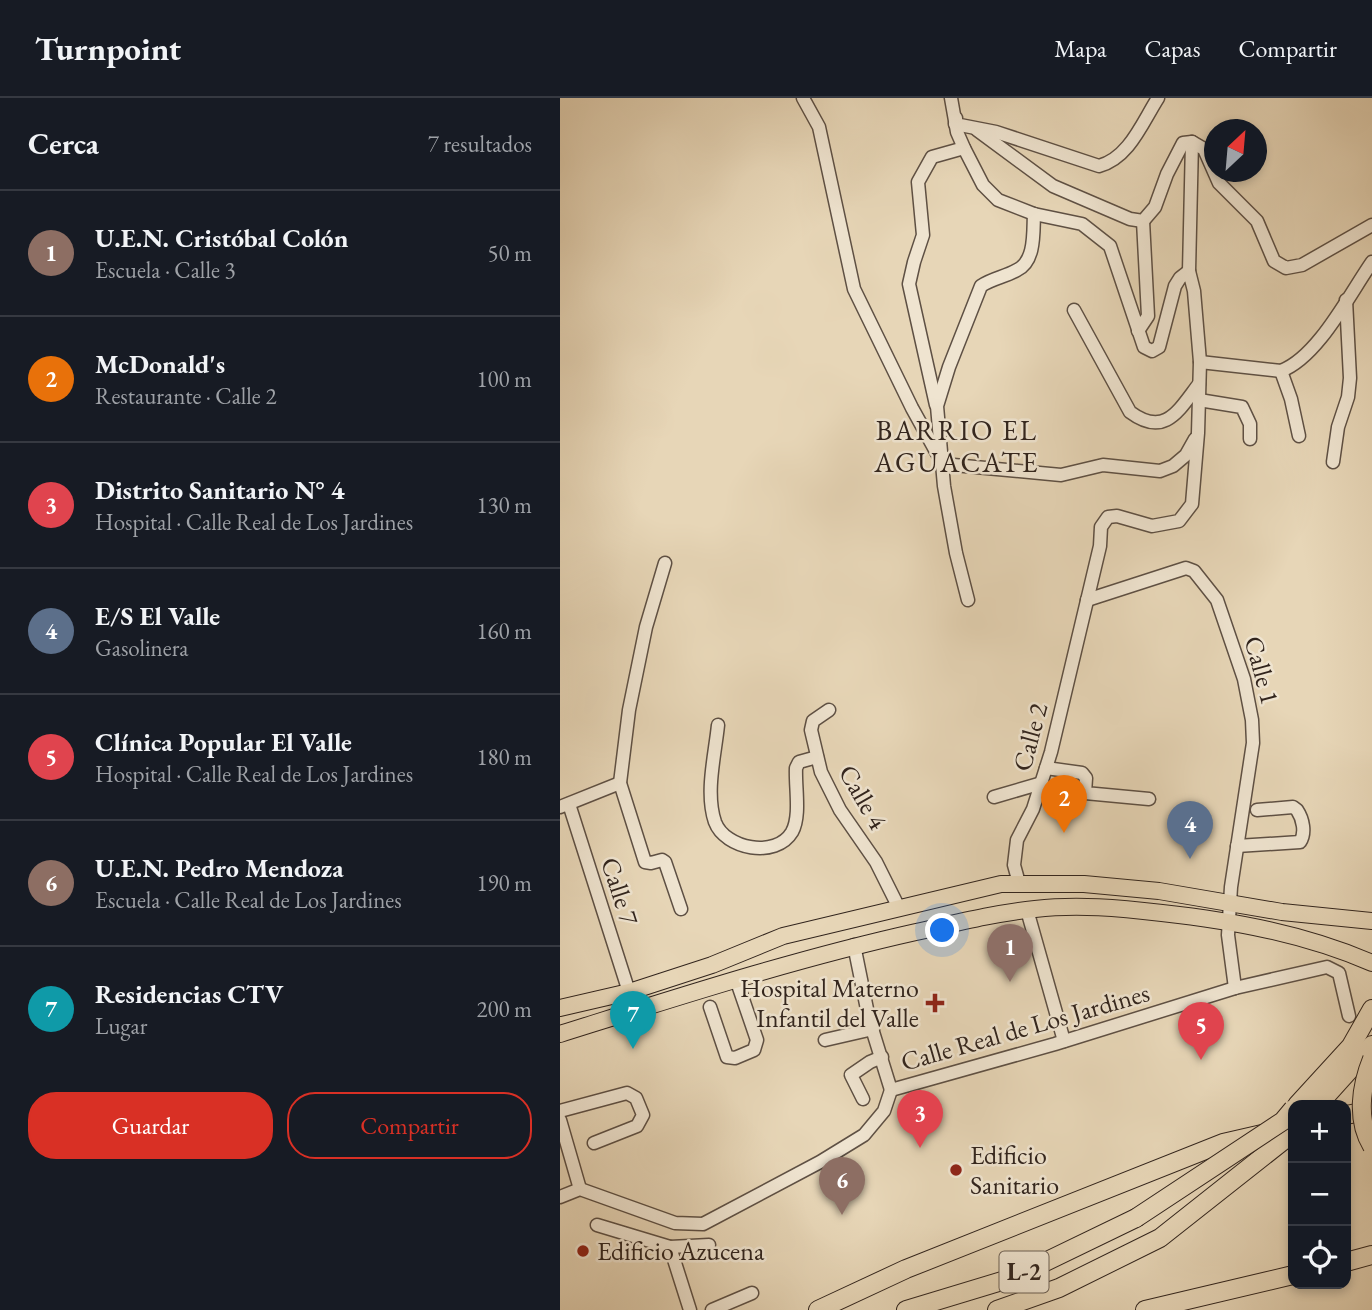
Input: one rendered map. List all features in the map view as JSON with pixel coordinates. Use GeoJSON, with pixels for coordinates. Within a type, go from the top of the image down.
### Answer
{"type":"FeatureCollection","features":[{"type":"Feature","properties":{"kind":"highway"},"geometry":{"type":"LineString","coordinates":[[1302,1100],[1352,1046],[1372,1009]]}},
{"type":"Feature","properties":{"kind":"highway"},"geometry":{"type":"LineString","coordinates":[[1322,1100],[1372,1045]]}},
{"type":"Feature","properties":{"kind":"highway"},"geometry":{"type":"LineString","coordinates":[[1372,1059],[1363,1080],[1363,1121],[1372,1146]]}},
{"type":"Feature","properties":{"kind":"highway"},"geometry":{"type":"LineString","coordinates":[[1351,1114],[1372,1110]]}},
{"type":"Feature","properties":{"kind":"highway","name":"L-2"},"geometry":{"type":"LineString","coordinates":[[906,1310],[1012,1278],[1136,1218],[1283,1121],[1288,1115]]}},
{"type":"Feature","properties":{"kind":"highway"},"geometry":{"type":"LineString","coordinates":[[818,1310],[906,1269],[1223,1143],[1288,1128]]}},
{"type":"Feature","properties":{"kind":"highway","name":"L-2"},"geometry":{"type":"LineString","coordinates":[[997,1310],[1059,1287],[1160,1238],[1288,1137]]}},
{"type":"Feature","properties":{"kind":"highway"},"geometry":{"type":"LineString","coordinates":[[1351,1261],[1372,1255]]}},
{"type":"Feature","properties":{"kind":"highway"},"geometry":{"type":"LineString","coordinates":[[1146,1310],[1288,1276]]}},
{"type":"Feature","properties":{"kind":"main road"},"geometry":{"type":"LineString","coordinates":[[560,1008],[629,992],[712,965],[783,936],[1001,884],[1131,888],[1282,912],[1372,921]]}},
{"type":"Feature","properties":{"kind":"main road"},"geometry":{"type":"LineString","coordinates":[[560,1034],[854,945],[1027,910],[1121,908],[1229,922],[1322,943],[1372,963]]}},
{"type":"Feature","properties":{"kind":"street"},"geometry":{"type":"LineString","coordinates":[[803,98],[819,127],[854,289],[912,408],[943,464]]}},
{"type":"Feature","properties":{"kind":"street"},"geometry":{"type":"LineString","coordinates":[[951,98],[955,124],[964,148],[983,185],[998,200],[1034,214],[1082,225],[1110,246],[1144,347],[1152,351],[1159,347],[1175,286],[1189,271]]}},
{"type":"Feature","properties":{"kind":"street"},"geometry":{"type":"LineString","coordinates":[[955,124],[957,98]]}},
{"type":"Feature","properties":{"kind":"street"},"geometry":{"type":"LineString","coordinates":[[955,124],[996,132],[1099,166],[1111,163],[1124,152],[1158,98]]}},
{"type":"Feature","properties":{"kind":"street"},"geometry":{"type":"LineString","coordinates":[[977,130],[1053,186],[1130,219],[1143,221]]}},
{"type":"Feature","properties":{"kind":"street"},"geometry":{"type":"LineString","coordinates":[[943,464],[1060,475],[1103,465],[1160,471],[1173,466],[1186,455],[1198,433],[1200,362],[1194,291],[1189,271],[1192,142]]}},
{"type":"Feature","properties":{"kind":"street"},"geometry":{"type":"LineString","coordinates":[[1138,331],[1148,316],[1143,221],[1155,207],[1167,174],[1183,144],[1192,142],[1204,149],[1219,183],[1257,221],[1269,253],[1274,261],[1286,268],[1302,265],[1372,225]]}},
{"type":"Feature","properties":{"kind":"street"},"geometry":{"type":"LineString","coordinates":[[964,148],[932,157],[918,182],[923,235],[909,284],[937,406],[944,486],[968,600]]}},
{"type":"Feature","properties":{"kind":"street"},"geometry":{"type":"LineString","coordinates":[[937,406],[949,367],[981,286],[1019,270],[1027,261],[1032,245],[1034,214]]}},
{"type":"Feature","properties":{"kind":"street"},"geometry":{"type":"LineString","coordinates":[[1200,362],[1281,371],[1291,367],[1306,356],[1372,262]]}},
{"type":"Feature","properties":{"kind":"street"},"geometry":{"type":"LineString","coordinates":[[1333,462],[1350,378],[1346,299]]}},
{"type":"Feature","properties":{"kind":"street"},"geometry":{"type":"LineString","coordinates":[[1074,310],[1129,412],[1140,420],[1159,422],[1173,417],[1199,384]]}},
{"type":"Feature","properties":{"kind":"street"},"geometry":{"type":"LineString","coordinates":[[1281,371],[1299,436]]}},
{"type":"Feature","properties":{"kind":"street"},"geometry":{"type":"LineString","coordinates":[[1199,400],[1242,407],[1250,424],[1250,439]]}},
{"type":"Feature","properties":{"kind":"street","name":"Calle 2"},"geometry":{"type":"LineString","coordinates":[[1019,883],[1014,852],[1042,783],[1076,653],[1100,546],[1101,527],[1108,517],[1117,516],[1152,526],[1179,520],[1192,503],[1198,433]]}},
{"type":"Feature","properties":{"kind":"street"},"geometry":{"type":"LineString","coordinates":[[665,563],[646,627],[629,710],[620,783],[645,862],[665,862],[681,909]]}},
{"type":"Feature","properties":{"kind":"street","name":"Calle 1"},"geometry":{"type":"LineString","coordinates":[[1087,600],[1186,568],[1194,571],[1217,600],[1244,679],[1252,720],[1253,743],[1237,846],[1229,922]]}},
{"type":"Feature","properties":{"kind":"street","name":"Calle 4"},"geometry":{"type":"LineString","coordinates":[[829,710],[813,721],[811,730],[821,772],[840,810],[876,862],[899,908]]}},
{"type":"Feature","properties":{"kind":"street"},"geometry":{"type":"LineString","coordinates":[[718,725],[712,783],[713,812],[724,836],[741,845],[777,845],[792,832],[796,821],[796,768],[799,762],[817,757]]}},
{"type":"Feature","properties":{"kind":"street"},"geometry":{"type":"LineString","coordinates":[[1046,768],[1082,773],[1086,778],[1085,793]]}},
{"type":"Feature","properties":{"kind":"street"},"geometry":{"type":"LineString","coordinates":[[564,805],[620,783]]}},
{"type":"Feature","properties":{"kind":"street"},"geometry":{"type":"LineString","coordinates":[[993,797],[1042,783]]}},
{"type":"Feature","properties":{"kind":"street"},"geometry":{"type":"LineString","coordinates":[[1065,792],[1149,799]]}},
{"type":"Feature","properties":{"kind":"street","name":"Calle 7"},"geometry":{"type":"LineString","coordinates":[[564,805],[629,992]]}},
{"type":"Feature","properties":{"kind":"street"},"geometry":{"type":"LineString","coordinates":[[1237,846],[1300,842],[1303,839],[1304,832],[1297,810],[1293,807],[1257,810]]}},
{"type":"Feature","properties":{"kind":"street"},"geometry":{"type":"LineString","coordinates":[[1027,910],[1064,1041]]}},
{"type":"Feature","properties":{"kind":"street"},"geometry":{"type":"LineString","coordinates":[[1229,922],[1228,935],[1235,988]]}},
{"type":"Feature","properties":{"kind":"street"},"geometry":{"type":"LineString","coordinates":[[854,945],[873,1030],[891,1090]]}},
{"type":"Feature","properties":{"kind":"street","name":"Calle Real de Los Jardines"},"geometry":{"type":"LineString","coordinates":[[580,1189],[667,1221],[702,1224],[820,1162],[864,1135],[884,1111],[891,1090],[1064,1041],[1235,988],[1326,967],[1339,973],[1349,1016]]}},
{"type":"Feature","properties":{"kind":"street"},"geometry":{"type":"LineString","coordinates":[[710,1007],[727,1057],[735,1058],[754,1050],[757,1040],[736,979]]}},
{"type":"Feature","properties":{"kind":"street"},"geometry":{"type":"LineString","coordinates":[[825,1040],[873,1030]]}},
{"type":"Feature","properties":{"kind":"street"},"geometry":{"type":"LineString","coordinates":[[863,1099],[851,1075],[882,1057]]}},
{"type":"Feature","properties":{"kind":"street"},"geometry":{"type":"LineString","coordinates":[[560,1111],[627,1093],[636,1098],[643,1115],[638,1126],[594,1143]]}},
{"type":"Feature","properties":{"kind":"street"},"geometry":{"type":"LineString","coordinates":[[560,1120],[564,1154],[580,1189],[560,1197]]}},
{"type":"Feature","properties":{"kind":"street"},"geometry":{"type":"LineString","coordinates":[[597,1225],[670,1247],[709,1245]]}},
{"type":"Feature","properties":{"kind":"street"},"geometry":{"type":"LineString","coordinates":[[670,1247],[690,1310]]}},
{"type":"Feature","properties":{"kind":"street"},"geometry":{"type":"LineString","coordinates":[[712,1310],[752,1293]]}},
{"type":"Feature","properties":{"kind":"place","name":"McDonald's"},"geometry":{"type":"Point","coordinates":[1064,833]}},
{"type":"Feature","properties":{"kind":"place","name":"E/S El Valle"},"geometry":{"type":"Point","coordinates":[1190,859]}},
{"type":"Feature","properties":{"kind":"place","name":"U.E.N. Cristóbal Colón"},"geometry":{"type":"Point","coordinates":[1010,982]}},
{"type":"Feature","properties":{"kind":"place","name":"Hospital Materno Infantil del Valle"},"geometry":{"type":"Point","coordinates":[935,1003]}},
{"type":"Feature","properties":{"kind":"place","name":"Residencias CTV"},"geometry":{"type":"Point","coordinates":[633,1049]}},
{"type":"Feature","properties":{"kind":"place","name":"Clínica Popular El Valle"},"geometry":{"type":"Point","coordinates":[1201,1060]}},
{"type":"Feature","properties":{"kind":"place","name":"Distrito Sanitario N° 4"},"geometry":{"type":"Point","coordinates":[920,1148]}},
{"type":"Feature","properties":{"kind":"place","name":"Edificio Sanitario"},"geometry":{"type":"Point","coordinates":[956,1170]}},
{"type":"Feature","properties":{"kind":"place","name":"U.E.N. Pedro Mendoza"},"geometry":{"type":"Point","coordinates":[842,1215]}},
{"type":"Feature","properties":{"kind":"place","name":"Edificio Azucena"},"geometry":{"type":"Point","coordinates":[583,1251]}},
{"type":"Feature","properties":{"kind":"district","name":"BARRIO EL AGUACATE"},"geometry":{"type":"Point","coordinates":[957,446]}}]}
